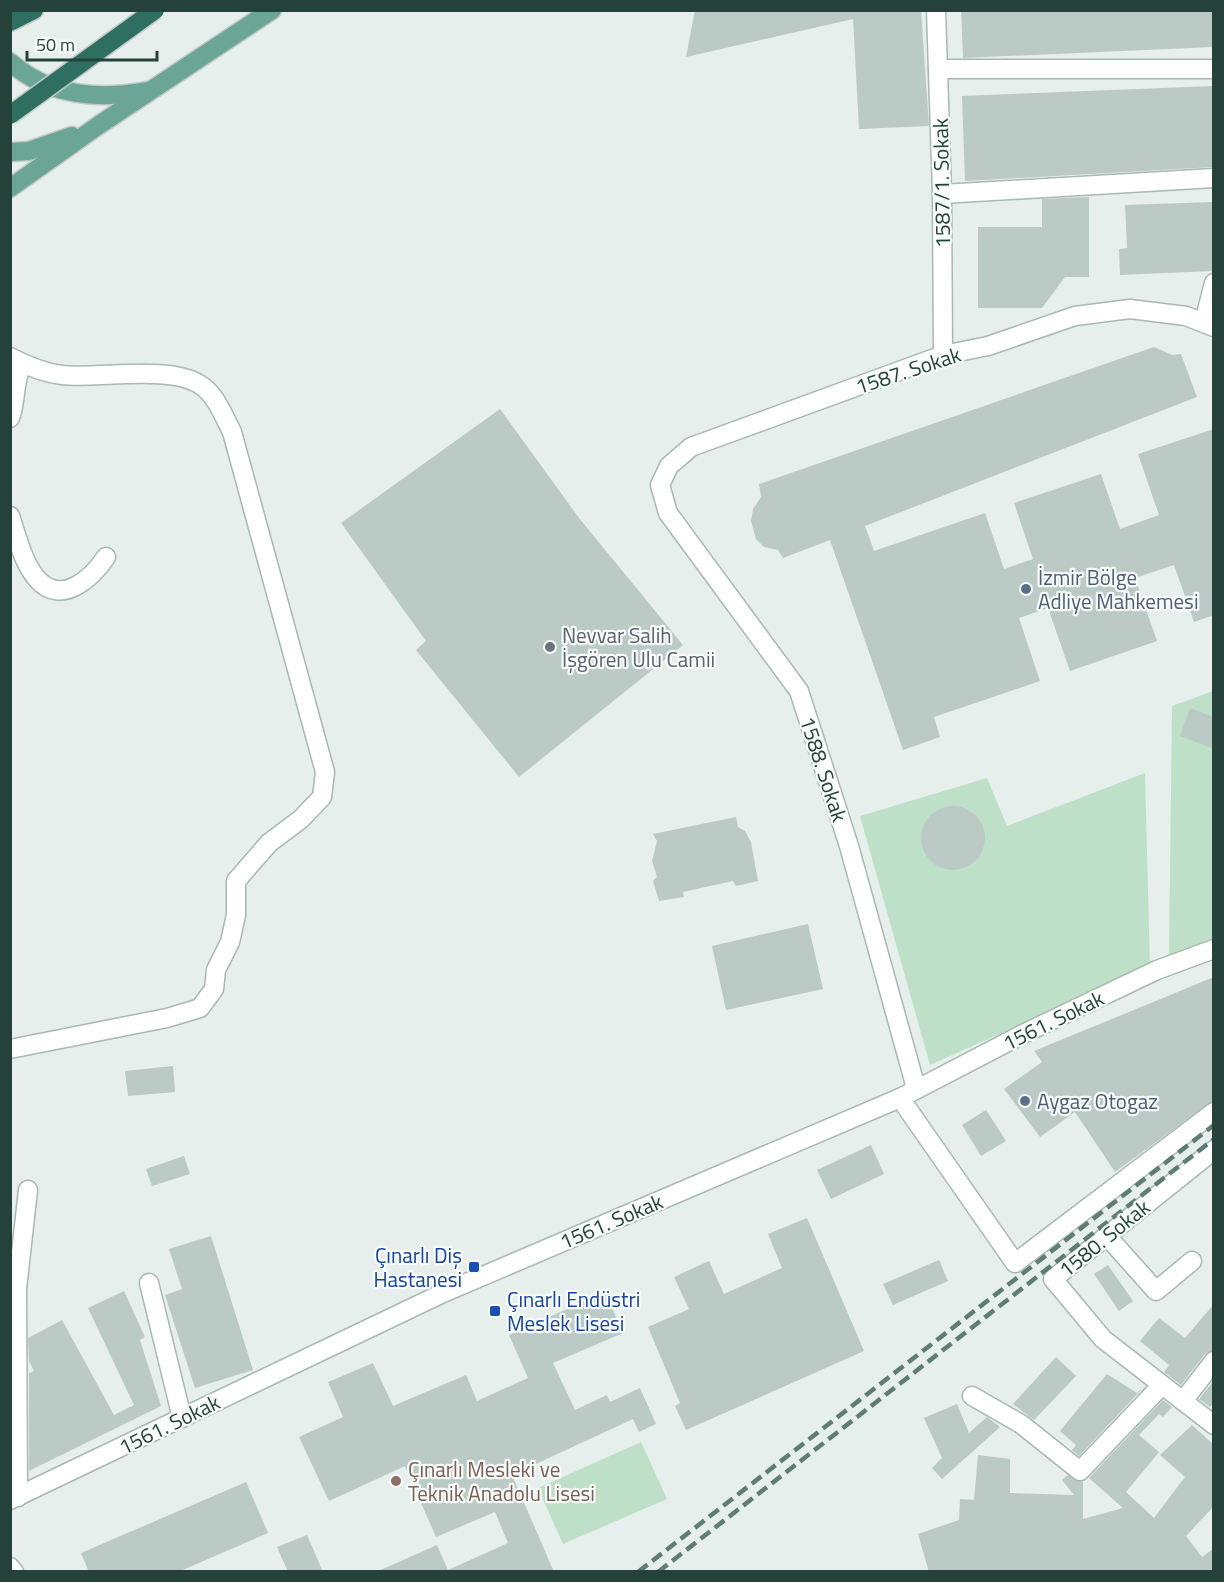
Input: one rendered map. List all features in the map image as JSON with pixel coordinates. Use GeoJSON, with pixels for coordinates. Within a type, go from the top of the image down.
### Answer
{"type":"FeatureCollection","features":[{"type":"Feature","properties":{"kind":"highway"},"geometry":{"type":"LineString","coordinates":[[12,21],[34,10]]}},
{"type":"Feature","properties":{"kind":"highway"},"geometry":{"type":"LineString","coordinates":[[10,115],[155,10]]}},
{"type":"Feature","properties":{"kind":"main road"},"geometry":{"type":"LineString","coordinates":[[10,188],[99,125],[155,90],[272,10]]}},
{"type":"Feature","properties":{"kind":"main road"},"geometry":{"type":"LineString","coordinates":[[10,62],[45,86],[64,91],[126,95],[155,90]]}},
{"type":"Feature","properties":{"kind":"main road"},"geometry":{"type":"LineString","coordinates":[[10,152],[29,151],[99,125]]}},
{"type":"Feature","properties":{"kind":"street","name":"1587/1. Sokak"},"geometry":{"type":"LineString","coordinates":[[936,10],[942,194],[943,355]]}},
{"type":"Feature","properties":{"kind":"street"},"geometry":{"type":"LineString","coordinates":[[938,69],[1214,69]]}},
{"type":"Feature","properties":{"kind":"street"},"geometry":{"type":"LineString","coordinates":[[942,194],[1214,178]]}},
{"type":"Feature","properties":{"kind":"street"},"geometry":{"type":"LineString","coordinates":[[1209,325],[1214,283]]}},
{"type":"Feature","properties":{"kind":"street","name":"1587. Sokak"},"geometry":{"type":"LineString","coordinates":[[660,485],[669,466],[691,447],[943,355],[988,346],[1075,316],[1130,309],[1186,315],[1209,325]]}},
{"type":"Feature","properties":{"kind":"street"},"geometry":{"type":"LineString","coordinates":[[10,418],[16,397],[17,360],[61,375],[177,377],[198,383],[214,396],[232,432],[325,772],[322,797],[301,819],[269,843],[236,881],[236,915],[230,942],[216,970],[214,989],[200,1008],[140,1024],[10,1049]]}},
{"type":"Feature","properties":{"kind":"street","name":"1588. Sokak"},"geometry":{"type":"LineString","coordinates":[[660,485],[669,513],[799,691],[849,846],[916,1088]]}},
{"type":"Feature","properties":{"kind":"street"},"geometry":{"type":"LineString","coordinates":[[10,516],[26,558],[38,580],[53,590],[70,590],[88,579],[106,557]]}},
{"type":"Feature","properties":{"kind":"street","name":"1561. Sokak"},"geometry":{"type":"LineString","coordinates":[[14,1498],[443,1293],[900,1098],[1045,1023],[1157,970],[1214,949]]}},
{"type":"Feature","properties":{"kind":"street"},"geometry":{"type":"LineString","coordinates":[[900,1098],[1015,1263],[1214,1112]]}},
{"type":"Feature","properties":{"kind":"street","name":"1580. Sokak"},"geometry":{"type":"LineString","coordinates":[[1214,1150],[1053,1279],[1102,1339],[1214,1425]]}},
{"type":"Feature","properties":{"kind":"street"},"geometry":{"type":"LineString","coordinates":[[14,1498],[16,1289],[28,1190]]}},
{"type":"Feature","properties":{"kind":"street"},"geometry":{"type":"LineString","coordinates":[[1107,1236],[1156,1292],[1192,1261]]}},
{"type":"Feature","properties":{"kind":"street"},"geometry":{"type":"LineString","coordinates":[[149,1283],[182,1418]]}},
{"type":"Feature","properties":{"kind":"street"},"geometry":{"type":"LineString","coordinates":[[1183,1401],[1214,1361]]}},
{"type":"Feature","properties":{"kind":"street"},"geometry":{"type":"LineString","coordinates":[[972,1396],[1021,1424],[1080,1472],[1162,1384]]}},
{"type":"Feature","properties":{"kind":"street"},"geometry":{"type":"LineString","coordinates":[[10,1567],[14,1572]]}},
{"type":"Feature","properties":{"kind":"green space"},"geometry":{"type":"Polygon","coordinates":[[[1213,691],[1213,939],[1169,959],[1172,706],[1213,691]]]}},
{"type":"Feature","properties":{"kind":"green space"},"geometry":{"type":"Polygon","coordinates":[[[1145,773],[1150,967],[930,1065],[860,816],[987,778],[1007,826],[1145,773]]]}},
{"type":"Feature","properties":{"kind":"green space"},"geometry":{"type":"Polygon","coordinates":[[[641,1442],[667,1499],[563,1544],[538,1488],[641,1442]]]}},
{"type":"Feature","properties":{"kind":"building"},"geometry":{"type":"Polygon","coordinates":[[[695,10],[921,10],[929,126],[859,129],[853,19],[686,57],[695,10]]]}},
{"type":"Feature","properties":{"kind":"building"},"geometry":{"type":"Polygon","coordinates":[[[961,10],[1214,10],[1214,47],[963,58],[961,10]]]}},
{"type":"Feature","properties":{"kind":"building"},"geometry":{"type":"Polygon","coordinates":[[[1214,86],[1214,167],[965,181],[962,96],[1214,86]]]}},
{"type":"Feature","properties":{"kind":"building"},"geometry":{"type":"Polygon","coordinates":[[[1089,197],[1089,277],[1065,277],[1042,308],[978,308],[978,227],[1042,227],[1042,199],[1089,197]]]}},
{"type":"Feature","properties":{"kind":"building"},"geometry":{"type":"Polygon","coordinates":[[[1213,202],[1213,271],[1120,275],[1119,249],[1127,248],[1125,205],[1213,202]]]}},
{"type":"Feature","properties":{"kind":"building","name":"İzmir Bölge Adliye Mahkemesi"},"geometry":{"type":"Polygon","coordinates":[[[1154,347],[1172,355],[1181,354],[1197,397],[865,526],[874,551],[985,513],[1004,569],[1033,559],[1014,503],[1101,474],[1120,529],[1159,515],[1138,454],[1214,429],[1214,615],[1194,622],[1174,565],[1135,578],[1157,641],[1070,671],[1048,608],[1019,618],[1040,681],[934,717],[940,737],[903,750],[830,540],[783,558],[778,550],[764,547],[756,539],[751,521],[753,509],[761,497],[759,484],[1154,347]]]}},
{"type":"Feature","properties":{"kind":"building"},"geometry":{"type":"Polygon","coordinates":[[[500,409],[579,518],[683,645],[519,777],[416,650],[426,641],[341,523],[500,409]]]}},
{"type":"Feature","properties":{"kind":"building"},"geometry":{"type":"Polygon","coordinates":[[[1190,708],[1214,717],[1214,749],[1180,736],[1190,708]]]}},
{"type":"Feature","properties":{"kind":"building"},"geometry":{"type":"Polygon","coordinates":[[[953,806],[965,808],[976,815],[983,826],[985,838],[983,850],[976,861],[965,868],[953,870],[941,868],[930,861],[923,850],[921,838],[923,826],[930,815],[941,808],[953,806]]]}},
{"type":"Feature","properties":{"kind":"building"},"geometry":{"type":"Polygon","coordinates":[[[736,817],[738,827],[745,831],[751,842],[758,881],[736,886],[733,881],[683,892],[684,897],[659,901],[653,881],[657,877],[652,861],[657,841],[653,834],[736,817]]]}},
{"type":"Feature","properties":{"kind":"building"},"geometry":{"type":"Polygon","coordinates":[[[808,924],[823,989],[726,1010],[712,946],[808,924]]]}},
{"type":"Feature","properties":{"kind":"building"},"geometry":{"type":"Polygon","coordinates":[[[1214,977],[1214,1100],[1115,1172],[1075,1112],[1040,1137],[1004,1089],[1042,1062],[1034,1051],[1214,977]]]}},
{"type":"Feature","properties":{"kind":"building"},"geometry":{"type":"Polygon","coordinates":[[[173,1066],[175,1092],[128,1096],[125,1071],[173,1066]]]}},
{"type":"Feature","properties":{"kind":"building"},"geometry":{"type":"Polygon","coordinates":[[[986,1110],[1006,1141],[981,1156],[962,1125],[986,1110]]]}},
{"type":"Feature","properties":{"kind":"building"},"geometry":{"type":"Polygon","coordinates":[[[871,1145],[884,1174],[831,1199],[817,1170],[871,1145]]]}},
{"type":"Feature","properties":{"kind":"building"},"geometry":{"type":"Polygon","coordinates":[[[184,1156],[190,1174],[152,1186],[146,1169],[184,1156]]]}},
{"type":"Feature","properties":{"kind":"building"},"geometry":{"type":"Polygon","coordinates":[[[807,1218],[864,1351],[686,1430],[675,1406],[680,1403],[648,1327],[689,1309],[674,1277],[709,1261],[724,1294],[782,1268],[768,1234],[807,1218]]]}},
{"type":"Feature","properties":{"kind":"building"},"geometry":{"type":"Polygon","coordinates":[[[211,1236],[253,1370],[195,1388],[165,1295],[182,1289],[169,1249],[211,1236]]]}},
{"type":"Feature","properties":{"kind":"building"},"geometry":{"type":"Polygon","coordinates":[[[939,1260],[948,1281],[893,1305],[883,1284],[939,1260]]]}},
{"type":"Feature","properties":{"kind":"building"},"geometry":{"type":"Polygon","coordinates":[[[1108,1265],[1133,1301],[1119,1311],[1094,1274],[1108,1265]]]}},
{"type":"Feature","properties":{"kind":"building"},"geometry":{"type":"Polygon","coordinates":[[[124,1291],[145,1337],[140,1340],[161,1406],[29,1471],[29,1373],[34,1371],[29,1361],[28,1338],[62,1320],[114,1415],[134,1405],[88,1308],[124,1291]]]}},
{"type":"Feature","properties":{"kind":"building"},"geometry":{"type":"Polygon","coordinates":[[[605,1292],[623,1333],[553,1363],[575,1410],[607,1395],[610,1402],[640,1388],[656,1424],[639,1432],[633,1419],[512,1475],[554,1572],[376,1572],[437,1545],[448,1570],[508,1543],[495,1512],[436,1537],[405,1466],[329,1501],[299,1437],[343,1417],[328,1382],[373,1363],[393,1406],[466,1375],[477,1401],[528,1378],[509,1335],[605,1292]]]}},
{"type":"Feature","properties":{"kind":"building"},"geometry":{"type":"Polygon","coordinates":[[[1214,1304],[1214,1350],[1205,1354],[1181,1385],[1164,1372],[1169,1365],[1140,1341],[1159,1318],[1185,1338],[1214,1304]]]}},
{"type":"Feature","properties":{"kind":"building"},"geometry":{"type":"Polygon","coordinates":[[[1056,1357],[1076,1376],[1034,1420],[1013,1404],[1056,1357]]]}},
{"type":"Feature","properties":{"kind":"building"},"geometry":{"type":"Polygon","coordinates":[[[1107,1374],[1137,1393],[1145,1386],[1079,1456],[1072,1450],[1076,1445],[1060,1431],[1107,1374]]]}},
{"type":"Feature","properties":{"kind":"building"},"geometry":{"type":"Polygon","coordinates":[[[1214,1380],[1214,1402],[1210,1407],[1199,1399],[1214,1380]]]}},
{"type":"Feature","properties":{"kind":"building"},"geometry":{"type":"Polygon","coordinates":[[[1163,1400],[1172,1407],[1163,1417],[1159,1414],[1139,1435],[1159,1452],[1126,1492],[1154,1518],[1185,1477],[1160,1455],[1192,1425],[1214,1445],[1214,1506],[1186,1536],[1202,1557],[1214,1548],[1214,1572],[929,1572],[918,1534],[959,1520],[960,1499],[974,1500],[978,1455],[1010,1459],[1010,1493],[1074,1495],[1062,1480],[1068,1475],[1083,1482],[1083,1519],[1123,1508],[1089,1478],[1163,1400]]]}},
{"type":"Feature","properties":{"kind":"building"},"geometry":{"type":"Polygon","coordinates":[[[957,1404],[969,1433],[987,1417],[1000,1427],[942,1479],[932,1468],[942,1458],[924,1418],[957,1404]]]}},
{"type":"Feature","properties":{"kind":"building"},"geometry":{"type":"Polygon","coordinates":[[[246,1482],[268,1533],[178,1572],[89,1572],[81,1553],[246,1482]]]}},
{"type":"Feature","properties":{"kind":"building"},"geometry":{"type":"Polygon","coordinates":[[[307,1535],[323,1572],[288,1572],[277,1547],[307,1535]]]}},
{"type":"Feature","properties":{"kind":"railway"},"geometry":{"type":"LineString","coordinates":[[638,1572],[1214,1125]]}},
{"type":"Feature","properties":{"kind":"railway"},"geometry":{"type":"LineString","coordinates":[[658,1572],[1214,1139]]}},
{"type":"Feature","properties":{"kind":"place","name":"İzmir Bölge Adliye Mahkemesi"},"geometry":{"type":"Point","coordinates":[1026,589]}},
{"type":"Feature","properties":{"kind":"place","name":"Nevvar Salih İşgören Ulu Camii"},"geometry":{"type":"Point","coordinates":[550,647]}},
{"type":"Feature","properties":{"kind":"place","name":"Aygaz Otogaz"},"geometry":{"type":"Point","coordinates":[1025,1101]}},
{"type":"Feature","properties":{"kind":"place","name":"Çınarlı Diş Hastanesi"},"geometry":{"type":"Point","coordinates":[474,1267]}},
{"type":"Feature","properties":{"kind":"place","name":"Çınarlı Endüstri Meslek Lisesi"},"geometry":{"type":"Point","coordinates":[495,1311]}},
{"type":"Feature","properties":{"kind":"place","name":"Çınarlı Mesleki ve Teknik Anadolu Lisesi"},"geometry":{"type":"Point","coordinates":[396,1481]}}]}
